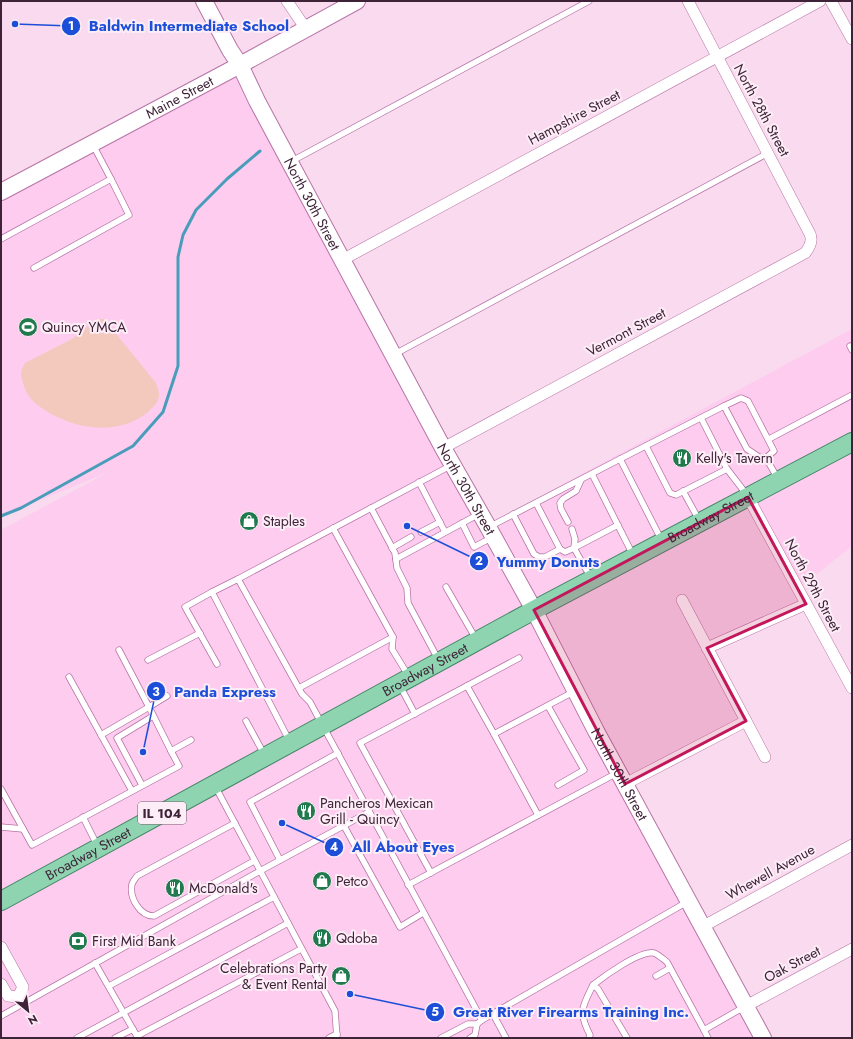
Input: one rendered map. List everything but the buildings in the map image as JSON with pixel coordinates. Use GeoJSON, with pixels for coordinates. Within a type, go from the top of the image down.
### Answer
{"type":"FeatureCollection","features":[{"type":"Feature","properties":{"kind":"main road","name":"Broadway Street"},"geometry":{"type":"LineString","coordinates":[[1,901],[439,661],[852,442]]}},
{"type":"Feature","properties":{"kind":"street","name":"North 30th Street"},"geometry":{"type":"LineString","coordinates":[[204,1],[230,50],[240,65],[257,101],[452,465],[534,610],[622,778],[763,1038]]}},
{"type":"Feature","properties":{"kind":"street"},"geometry":{"type":"LineString","coordinates":[[287,1],[306,28]]}},
{"type":"Feature","properties":{"kind":"street","name":"Maine Street"},"geometry":{"type":"LineString","coordinates":[[1,192],[357,1]]}},
{"type":"Feature","properties":{"kind":"street","name":"North 28th Street"},"geometry":{"type":"LineString","coordinates":[[688,1],[810,234]]}},
{"type":"Feature","properties":{"kind":"street","name":"Hampshire Street"},"geometry":{"type":"LineString","coordinates":[[342,260],[820,1]]}},
{"type":"Feature","properties":{"kind":"street"},"geometry":{"type":"LineString","coordinates":[[831,1],[852,39]]}},
{"type":"Feature","properties":{"kind":"street","name":"Vermont Street"},"geometry":{"type":"LineString","coordinates":[[443,448],[805,253],[811,242],[810,234]]}},
{"type":"Feature","properties":{"kind":"street","name":"North 29th Street"},"geometry":{"type":"LineString","coordinates":[[748,497],[852,688]]}},
{"type":"Feature","properties":{"kind":"street"},"geometry":{"type":"LineString","coordinates":[[682,600],[765,758]]}},
{"type":"Feature","properties":{"kind":"street"},"geometry":{"type":"LineString","coordinates":[[706,648],[806,604]]}},
{"type":"Feature","properties":{"kind":"street"},"geometry":{"type":"LineString","coordinates":[[622,778],[746,721]]}},
{"type":"Feature","properties":{"kind":"street","name":"Whewell Avenue"},"geometry":{"type":"LineString","coordinates":[[702,927],[852,845]]}},
{"type":"Feature","properties":{"kind":"street"},"geometry":{"type":"LineString","coordinates":[[1,947],[23,987],[20,1000],[8,996],[1,984]]}},
{"type":"Feature","properties":{"kind":"street","name":"Oak Street"},"geometry":{"type":"LineString","coordinates":[[746,1006],[852,949]]}},
{"type":"Feature","properties":{"kind":"lane"},"geometry":{"type":"LineString","coordinates":[[290,162],[589,1]]}},
{"type":"Feature","properties":{"kind":"lane"},"geometry":{"type":"LineString","coordinates":[[34,268],[129,215],[93,144]]}},
{"type":"Feature","properties":{"kind":"lane"},"geometry":{"type":"LineString","coordinates":[[393,355],[768,153]]}},
{"type":"Feature","properties":{"kind":"lane"},"geometry":{"type":"LineString","coordinates":[[1,239],[111,179]]}},
{"type":"Feature","properties":{"kind":"lane"},"geometry":{"type":"LineString","coordinates":[[769,440],[852,394]]}},
{"type":"Feature","properties":{"kind":"lane"},"geometry":{"type":"LineString","coordinates":[[462,523],[474,547],[513,514],[536,503],[620,459],[724,406],[741,398],[748,401],[774,451],[766,458],[759,457],[747,449],[724,406]]}},
{"type":"Feature","properties":{"kind":"lane"},"geometry":{"type":"LineString","coordinates":[[701,418],[727,468],[748,497]]}},
{"type":"Feature","properties":{"kind":"lane"},"geometry":{"type":"LineString","coordinates":[[646,446],[670,493],[676,495],[727,468]]}},
{"type":"Feature","properties":{"kind":"lane"},"geometry":{"type":"LineString","coordinates":[[766,458],[779,481]]}},
{"type":"Feature","properties":{"kind":"lane"},"geometry":{"type":"LineString","coordinates":[[620,459],[663,542]]}},
{"type":"Feature","properties":{"kind":"lane"},"geometry":{"type":"LineString","coordinates":[[217,664],[185,607],[452,465]]}},
{"type":"Feature","properties":{"kind":"lane"},"geometry":{"type":"LineString","coordinates":[[592,474],[634,557]]}},
{"type":"Feature","properties":{"kind":"lane"},"geometry":{"type":"LineString","coordinates":[[568,522],[561,509],[560,503],[563,498],[576,491],[581,480]]}},
{"type":"Feature","properties":{"kind":"lane"},"geometry":{"type":"LineString","coordinates":[[419,482],[445,532]]}},
{"type":"Feature","properties":{"kind":"lane"},"geometry":{"type":"LineString","coordinates":[[683,491],[700,522]]}},
{"type":"Feature","properties":{"kind":"lane"},"geometry":{"type":"LineString","coordinates":[[536,503],[560,549],[565,552],[618,525]]}},
{"type":"Feature","properties":{"kind":"lane"},"geometry":{"type":"LineString","coordinates":[[371,508],[392,548],[398,568],[407,588],[408,603],[439,661]]}},
{"type":"Feature","properties":{"kind":"lane"},"geometry":{"type":"LineString","coordinates":[[396,559],[480,514]]}},
{"type":"Feature","properties":{"kind":"lane"},"geometry":{"type":"LineString","coordinates":[[513,514],[534,554],[538,557],[545,557],[560,549]]}},
{"type":"Feature","properties":{"kind":"lane"},"geometry":{"type":"LineString","coordinates":[[421,532],[440,522]]}},
{"type":"Feature","properties":{"kind":"lane"},"geometry":{"type":"LineString","coordinates":[[334,528],[392,637],[392,649],[415,714]]}},
{"type":"Feature","properties":{"kind":"lane"},"geometry":{"type":"LineString","coordinates":[[572,529],[575,538],[574,548],[591,580]]}},
{"type":"Feature","properties":{"kind":"lane"},"geometry":{"type":"LineString","coordinates":[[392,548],[411,537]]}},
{"type":"Feature","properties":{"kind":"lane"},"geometry":{"type":"LineString","coordinates":[[238,579],[302,694],[310,702],[482,1020]]}},
{"type":"Feature","properties":{"kind":"lane"},"geometry":{"type":"LineString","coordinates":[[446,587],[477,641]]}},
{"type":"Feature","properties":{"kind":"lane"},"geometry":{"type":"LineString","coordinates":[[212,592],[291,742]]}},
{"type":"Feature","properties":{"kind":"lane"},"geometry":{"type":"LineString","coordinates":[[148,660],[200,633]]}},
{"type":"Feature","properties":{"kind":"lane"},"geometry":{"type":"LineString","coordinates":[[299,688],[392,637]]}},
{"type":"Feature","properties":{"kind":"lane"},"geometry":{"type":"LineString","coordinates":[[1,789],[32,845],[179,766],[119,650]]}},
{"type":"Feature","properties":{"kind":"lane"},"geometry":{"type":"LineString","coordinates":[[431,873],[360,743],[519,658]]}},
{"type":"Feature","properties":{"kind":"lane"},"geometry":{"type":"LineString","coordinates":[[69,677],[132,791]]}},
{"type":"Feature","properties":{"kind":"lane"},"geometry":{"type":"LineString","coordinates":[[467,686],[538,816]]}},
{"type":"Feature","properties":{"kind":"lane"},"geometry":{"type":"LineString","coordinates":[[494,734],[576,691]]}},
{"type":"Feature","properties":{"kind":"lane"},"geometry":{"type":"LineString","coordinates":[[101,735],[167,696]]}},
{"type":"Feature","properties":{"kind":"lane"},"geometry":{"type":"LineString","coordinates":[[548,706],[584,770],[558,785]]}},
{"type":"Feature","properties":{"kind":"lane"},"geometry":{"type":"LineString","coordinates":[[142,785],[117,738],[153,716]]}},
{"type":"Feature","properties":{"kind":"lane"},"geometry":{"type":"LineString","coordinates":[[246,721],[266,756]]}},
{"type":"Feature","properties":{"kind":"lane"},"geometry":{"type":"LineString","coordinates":[[171,751],[191,740]]}},
{"type":"Feature","properties":{"kind":"lane"},"geometry":{"type":"LineString","coordinates":[[280,860],[250,802],[338,753]]}},
{"type":"Feature","properties":{"kind":"lane"},"geometry":{"type":"LineString","coordinates":[[408,885],[538,816],[622,778]]}},
{"type":"Feature","properties":{"kind":"lane"},"geometry":{"type":"LineString","coordinates":[[214,784],[335,1011],[337,1036],[329,1038]]}},
{"type":"Feature","properties":{"kind":"lane"},"geometry":{"type":"LineString","coordinates":[[1,801],[4,795]]}},
{"type":"Feature","properties":{"kind":"lane"},"geometry":{"type":"LineString","coordinates":[[1,1016],[20,1000],[95,963],[369,812]]}},
{"type":"Feature","properties":{"kind":"lane"},"geometry":{"type":"LineString","coordinates":[[83,817],[99,848]]}},
{"type":"Feature","properties":{"kind":"lane"},"geometry":{"type":"LineString","coordinates":[[234,823],[137,876],[132,883],[134,902],[140,910],[149,916],[154,916],[254,861]]}},
{"type":"Feature","properties":{"kind":"lane"},"geometry":{"type":"LineString","coordinates":[[344,826],[400,927],[423,913]]}},
{"type":"Feature","properties":{"kind":"lane"},"geometry":{"type":"LineString","coordinates":[[1,827],[23,829]]}},
{"type":"Feature","properties":{"kind":"lane"},"geometry":{"type":"LineString","coordinates":[[109,986],[274,897]]}},
{"type":"Feature","properties":{"kind":"lane"},"geometry":{"type":"LineString","coordinates":[[441,1038],[468,1024],[476,1024],[689,901]]}},
{"type":"Feature","properties":{"kind":"lane"},"geometry":{"type":"LineString","coordinates":[[77,1038],[288,923]]}},
{"type":"Feature","properties":{"kind":"lane"},"geometry":{"type":"LineString","coordinates":[[95,963],[138,1037],[301,949]]}},
{"type":"Feature","properties":{"kind":"lane"},"geometry":{"type":"LineString","coordinates":[[589,1038],[590,1035],[584,1023],[582,1012],[585,1000],[593,985],[621,965],[650,953],[660,956],[667,962],[708,1038]]}},
{"type":"Feature","properties":{"kind":"lane"},"geometry":{"type":"LineString","coordinates":[[656,976],[670,968]]}},
{"type":"Feature","properties":{"kind":"lane"},"geometry":{"type":"LineString","coordinates":[[593,985],[598,988],[627,1038]]}},
{"type":"Feature","properties":{"kind":"lane"},"geometry":{"type":"LineString","coordinates":[[704,1030],[746,1006]]}},
{"type":"Feature","properties":{"kind":"lane"},"geometry":{"type":"LineString","coordinates":[[493,1014],[506,1038]]}},
{"type":"Feature","properties":{"kind":"lane"},"geometry":{"type":"LineString","coordinates":[[470,1038],[475,1035],[476,1024]]}},
{"type":"Feature","properties":{"kind":"lane"},"geometry":{"type":"LineString","coordinates":[[115,1038],[133,1029]]}},
{"type":"Feature","properties":{"kind":"highlighted area"},"geometry":{"type":"Polygon","coordinates":[[[748,497],[806,604],[707,648],[746,721],[625,784],[534,610],[748,497]]]}},
{"type":"Feature","properties":{"kind":"shaded area"},"geometry":{"type":"Polygon","coordinates":[[[236,61],[487,525],[852,329],[852,546],[798,589],[749,497],[534,610],[763,1038],[1,1038],[1,530],[109,472],[1,516],[1,187],[236,61]]]}},
{"type":"Feature","properties":{"kind":"shaded area"},"geometry":{"type":"Polygon","coordinates":[[[97,319],[104,319],[156,383],[159,393],[157,402],[148,412],[136,420],[124,425],[97,428],[83,426],[57,417],[41,408],[32,400],[21,377],[21,372],[25,363],[72,339],[97,319]]]}},
{"type":"Feature","properties":{"kind":"waterway"},"geometry":{"type":"LineString","coordinates":[[1,516],[21,508],[133,446],[163,412],[178,366],[178,257],[183,235],[196,210],[227,179],[260,151]]}},
{"type":"Feature","properties":{"kind":"place","name":"Baldwin Intermediate School"},"geometry":{"type":"Point","coordinates":[15,24]}},
{"type":"Feature","properties":{"kind":"place","name":"Quincy YMCA"},"geometry":{"type":"Point","coordinates":[28,327]}},
{"type":"Feature","properties":{"kind":"place","name":"Kelly's Tavern"},"geometry":{"type":"Point","coordinates":[682,458]}},
{"type":"Feature","properties":{"kind":"place","name":"Staples"},"geometry":{"type":"Point","coordinates":[249,521]}},
{"type":"Feature","properties":{"kind":"place","name":"Yummy Donuts"},"geometry":{"type":"Point","coordinates":[407,526]}},
{"type":"Feature","properties":{"kind":"place","name":"Panda Express"},"geometry":{"type":"Point","coordinates":[143,752]}},
{"type":"Feature","properties":{"kind":"place","name":"Pancheros Mexican Grill - Quincy"},"geometry":{"type":"Point","coordinates":[306,811]}},
{"type":"Feature","properties":{"kind":"place","name":"All About Eyes"},"geometry":{"type":"Point","coordinates":[282,823]}},
{"type":"Feature","properties":{"kind":"place","name":"Petco"},"geometry":{"type":"Point","coordinates":[322,881]}},
{"type":"Feature","properties":{"kind":"place","name":"McDonald's"},"geometry":{"type":"Point","coordinates":[175,888]}},
{"type":"Feature","properties":{"kind":"place","name":"Qdoba"},"geometry":{"type":"Point","coordinates":[322,938]}},
{"type":"Feature","properties":{"kind":"place","name":"First Mid Bank"},"geometry":{"type":"Point","coordinates":[78,941]}},
{"type":"Feature","properties":{"kind":"place","name":"Celebrations Party & Event Rental"},"geometry":{"type":"Point","coordinates":[341,976]}},
{"type":"Feature","properties":{"kind":"place","name":"Great River Firearms Training Inc."},"geometry":{"type":"Point","coordinates":[350,994]}}]}
